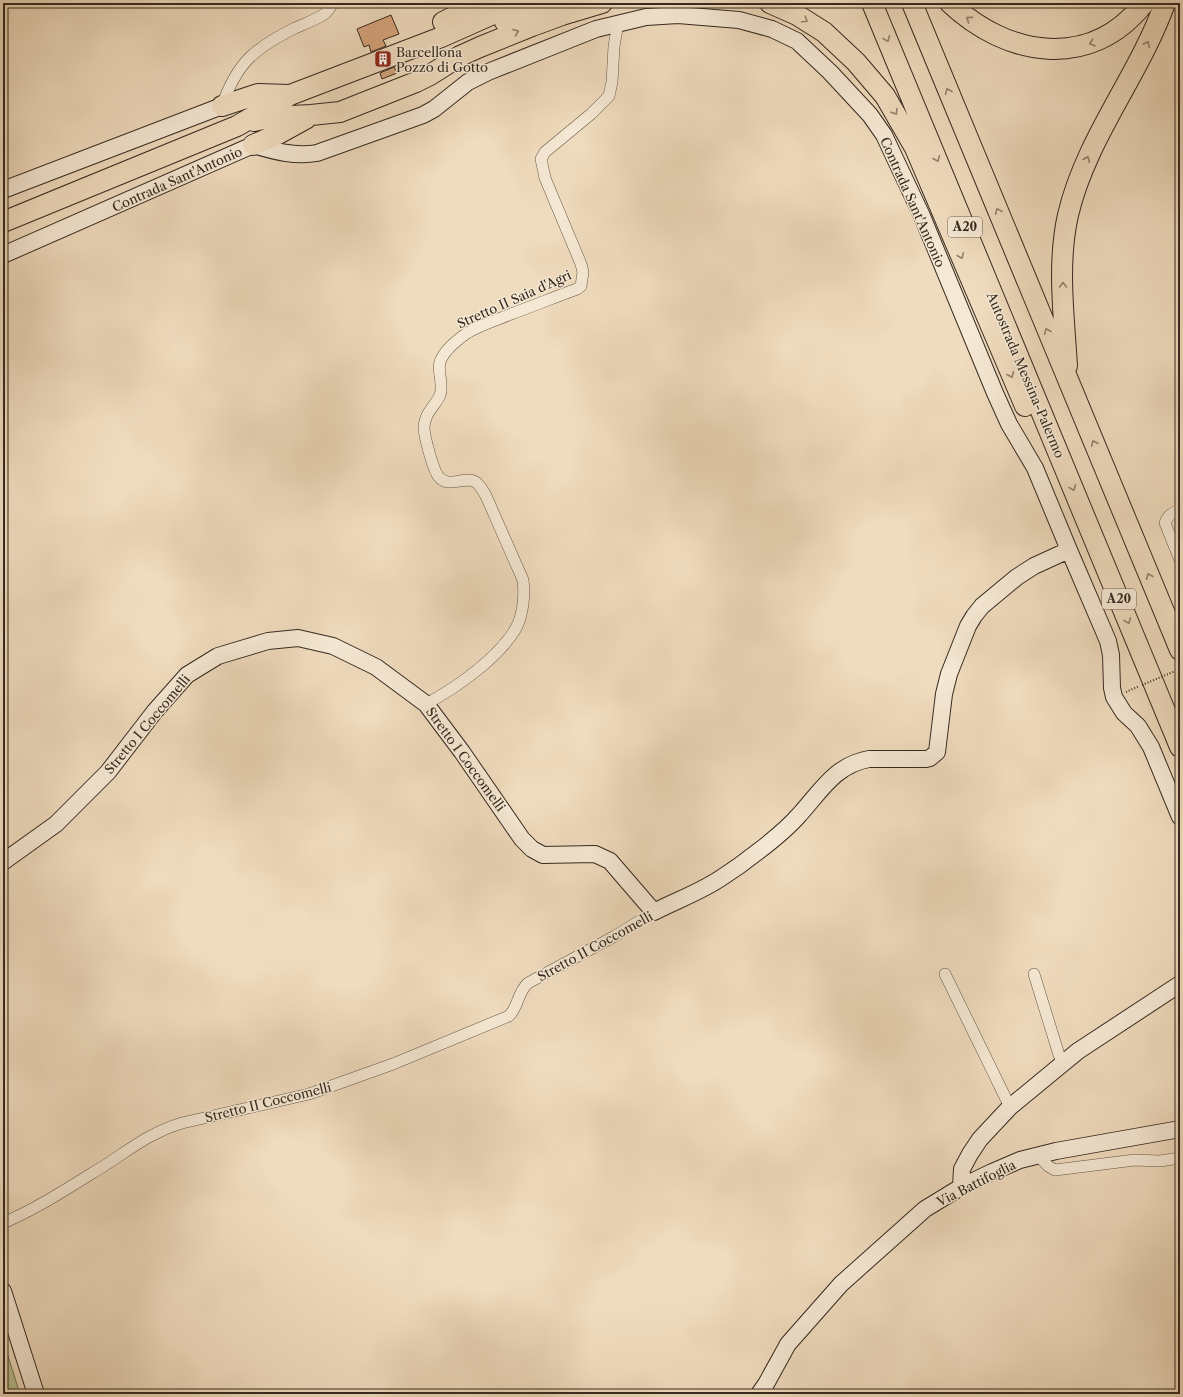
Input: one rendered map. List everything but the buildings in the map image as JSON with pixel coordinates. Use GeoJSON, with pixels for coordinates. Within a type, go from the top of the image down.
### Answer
{"type":"FeatureCollection","features":[{"type":"Feature","properties":{"kind":"highway"},"geometry":{"type":"LineString","coordinates":[[222,106],[318,74],[473,12],[518,3]]}},
{"type":"Feature","properties":{"kind":"highway"},"geometry":{"type":"LineString","coordinates":[[439,58],[472,35],[550,3]]}},
{"type":"Feature","properties":{"kind":"highway"},"geometry":{"type":"LineString","coordinates":[[3,222],[237,126],[272,117],[311,116],[340,112],[416,82],[460,56],[480,47],[547,20],[602,3]]}},
{"type":"Feature","properties":{"kind":"highway"},"geometry":{"type":"LineString","coordinates":[[770,3],[797,15],[824,32],[856,62],[885,96],[915,148],[1024,404],[1058,452]]}},
{"type":"Feature","properties":{"kind":"highway","name":"Autostrada Messina-Palermo"},"geometry":{"type":"LineString","coordinates":[[872,3],[1180,747]]}},
{"type":"Feature","properties":{"kind":"highway","name":"A20"},"geometry":{"type":"LineString","coordinates":[[912,3],[1180,650]]}},
{"type":"Feature","properties":{"kind":"highway"},"geometry":{"type":"LineString","coordinates":[[950,3],[976,24],[1000,38],[1035,48],[1057,49],[1082,46],[1108,36],[1128,22],[1144,3]]}},
{"type":"Feature","properties":{"kind":"highway"},"geometry":{"type":"LineString","coordinates":[[1068,380],[1062,271],[1068,215],[1079,179],[1093,146],[1147,45],[1165,3]]}},
{"type":"Feature","properties":{"kind":"highway"},"geometry":{"type":"LineString","coordinates":[[258,94],[305,96],[318,95],[352,84],[421,57],[473,12]]}},
{"type":"Feature","properties":{"kind":"highway"},"geometry":{"type":"LineString","coordinates":[[290,95],[439,38],[473,12]]}},
{"type":"Feature","properties":{"kind":"highway"},"geometry":{"type":"LineString","coordinates":[[252,145],[278,134],[311,116],[384,82],[439,58],[480,47]]}},
{"type":"Feature","properties":{"kind":"highway"},"geometry":{"type":"LineString","coordinates":[[237,126],[290,95],[318,74]]}},
{"type":"Feature","properties":{"kind":"street"},"geometry":{"type":"LineString","coordinates":[[3,190],[222,106],[234,78],[260,48],[272,40],[324,15],[333,3]]}},
{"type":"Feature","properties":{"kind":"street","name":"Contrada Sant'Antonio"},"geometry":{"type":"LineString","coordinates":[[3,255],[252,145],[268,150],[295,154],[317,153],[423,115],[434,109],[468,82],[488,72],[596,29],[646,17],[678,14],[732,19],[752,23],[772,29],[793,39],[813,55],[830,72],[870,115],[884,135],[922,216],[1009,424],[1035,468],[1108,641],[1111,655],[1112,688],[1114,697],[1124,713],[1138,726],[1151,747],[1180,817]]}},
{"type":"Feature","properties":{"kind":"street","name":"Stretto II Saia d'Agri"},"geometry":{"type":"LineString","coordinates":[[426,704],[451,690],[501,648],[515,629],[525,592],[523,580],[486,496],[480,486],[476,482],[470,480],[449,482],[442,481],[437,475],[424,425],[431,408],[440,394],[440,362],[444,353],[450,346],[468,332],[490,322],[577,289],[581,286],[583,272],[581,264],[545,178],[541,159],[545,152],[591,114],[609,96],[612,82],[614,46],[618,23]]}},
{"type":"Feature","properties":{"kind":"street"},"geometry":{"type":"LineString","coordinates":[[1180,510],[1167,517],[1165,523],[1180,560]]}},
{"type":"Feature","properties":{"kind":"street","name":"Stretto II Coccomelli"},"geometry":{"type":"LineString","coordinates":[[3,1222],[36,1208],[150,1135],[166,1128],[309,1094],[386,1066],[509,1016],[513,1012],[522,988],[528,983],[615,936],[654,912],[724,876],[757,852],[783,831],[836,774],[844,768],[869,759],[926,760],[934,756],[937,752],[944,694],[949,674],[968,626],[974,616],[982,606],[1017,577],[1034,566],[1069,550]]}},
{"type":"Feature","properties":{"kind":"street","name":"Stretto I Coccomelli"},"geometry":{"type":"LineString","coordinates":[[3,862],[56,824],[108,772],[155,711],[186,675],[218,656],[268,641],[298,638],[334,646],[376,667],[426,704],[462,752],[522,839],[532,850],[543,855],[595,854],[610,861],[654,912]]}},
{"type":"Feature","properties":{"kind":"street"},"geometry":{"type":"LineString","coordinates":[[946,974],[1010,1107]]}},
{"type":"Feature","properties":{"kind":"street"},"geometry":{"type":"LineString","coordinates":[[1034,974],[1059,1055],[1064,1062]]}},
{"type":"Feature","properties":{"kind":"street"},"geometry":{"type":"LineString","coordinates":[[961,1187],[962,1169],[970,1154],[980,1139],[1010,1107],[1078,1051],[1180,984]]}},
{"type":"Feature","properties":{"kind":"street","name":"Via Battifoglia"},"geometry":{"type":"LineString","coordinates":[[759,1394],[788,1344],[841,1284],[925,1209],[961,1187],[1020,1160],[1038,1155],[1180,1129]]}},
{"type":"Feature","properties":{"kind":"street"},"geometry":{"type":"LineString","coordinates":[[1038,1155],[1048,1166],[1055,1170],[1135,1160],[1160,1161],[1180,1158]]}},
{"type":"Feature","properties":{"kind":"street"},"geometry":{"type":"LineString","coordinates":[[3,1291],[36,1394]]}},
{"type":"Feature","properties":{"kind":"path"},"geometry":{"type":"LineString","coordinates":[[1142,685],[1180,669]]}},
{"type":"Feature","properties":{"kind":"green space"},"geometry":{"type":"Polygon","coordinates":[[[3,1340],[20,1394],[3,1394],[3,1340]]]}},
{"type":"Feature","properties":{"kind":"place","name":"Barcellona Pozzo di Gotto"},"geometry":{"type":"Point","coordinates":[383,59]}}]}
